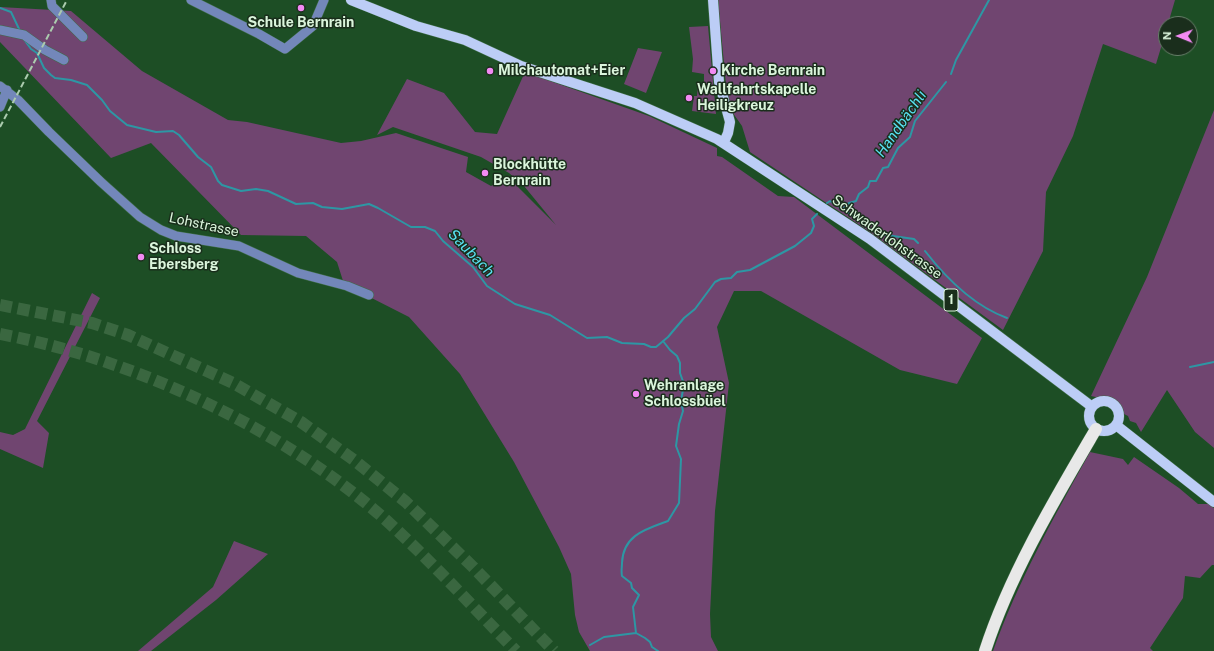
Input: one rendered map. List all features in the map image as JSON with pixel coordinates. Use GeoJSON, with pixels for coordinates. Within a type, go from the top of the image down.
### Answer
{"type":"FeatureCollection","features":[{"type":"Feature","properties":{"kind":"highway"},"geometry":{"type":"LineString","coordinates":[[985,651],[1003,602],[1018,569],[1096,429]]}},
{"type":"Feature","properties":{"kind":"main road","name":"1"},"geometry":{"type":"LineString","coordinates":[[351,0],[416,26],[465,40],[521,66],[635,103],[720,140]]}},
{"type":"Feature","properties":{"kind":"main road"},"geometry":{"type":"LineString","coordinates":[[713,0],[719,82],[730,126],[720,140]]}},
{"type":"Feature","properties":{"kind":"main road","name":"Schwaderlohstrasse"},"geometry":{"type":"LineString","coordinates":[[720,140],[870,239],[1091,406]]}},
{"type":"Feature","properties":{"kind":"main road"},"geometry":{"type":"LineString","coordinates":[[1102,400],[1111,402],[1118,410],[1119,415],[1116,425],[1109,430],[1096,429],[1089,421],[1088,416],[1091,406],[1102,400]]}},
{"type":"Feature","properties":{"kind":"main road"},"geometry":{"type":"LineString","coordinates":[[1116,425],[1214,502]]}},
{"type":"Feature","properties":{"kind":"street"},"geometry":{"type":"LineString","coordinates":[[51,0],[52,6],[83,37]]}},
{"type":"Feature","properties":{"kind":"street"},"geometry":{"type":"LineString","coordinates":[[191,0],[259,34],[284,49],[313,26],[324,0]]}},
{"type":"Feature","properties":{"kind":"street"},"geometry":{"type":"LineString","coordinates":[[0,30],[20,34],[64,60]]}},
{"type":"Feature","properties":{"kind":"street","name":"Lohstrasse"},"geometry":{"type":"LineString","coordinates":[[0,107],[3,88],[18,100],[101,182],[140,217],[161,230],[176,236],[239,246],[298,273],[347,286],[369,295]]}},
{"type":"Feature","properties":{"kind":"shaded area"},"geometry":{"type":"Polygon","coordinates":[[[718,0],[1175,0],[1170,16],[1158,16],[1158,56],[1156,64],[1103,44],[1073,136],[1046,192],[1043,251],[1003,330],[867,230],[750,152],[742,126],[728,106],[718,0]]]}},
{"type":"Feature","properties":{"kind":"shaded area"},"geometry":{"type":"Polygon","coordinates":[[[0,7],[71,11],[142,71],[228,120],[247,122],[341,143],[361,141],[396,133],[468,157],[466,172],[491,186],[508,177],[556,225],[524,186],[509,173],[481,157],[393,127],[377,135],[407,79],[444,93],[475,132],[497,134],[525,72],[649,116],[717,148],[717,156],[722,157],[778,196],[794,197],[982,338],[957,384],[900,370],[761,291],[734,291],[717,327],[729,383],[715,511],[710,614],[711,637],[718,651],[590,651],[579,632],[575,615],[571,574],[559,547],[514,462],[460,374],[409,317],[344,284],[337,262],[306,236],[241,235],[151,143],[111,158],[0,42],[0,7]]]}},
{"type":"Feature","properties":{"kind":"shaded area"},"geometry":{"type":"Polygon","coordinates":[[[708,26],[716,114],[692,111],[694,96],[697,96],[698,86],[704,85],[704,74],[692,72],[693,59],[689,27],[708,26]]]}},
{"type":"Feature","properties":{"kind":"shaded area"},"geometry":{"type":"Polygon","coordinates":[[[638,48],[662,52],[646,93],[624,84],[638,48]]]}},
{"type":"Feature","properties":{"kind":"shaded area"},"geometry":{"type":"Polygon","coordinates":[[[1214,110],[1214,448],[1195,432],[1167,390],[1141,432],[1136,423],[1130,421],[1128,416],[1124,414],[1114,401],[1091,396],[1147,277],[1214,110]]]}},
{"type":"Feature","properties":{"kind":"shaded area"},"geometry":{"type":"Polygon","coordinates":[[[92,293],[100,298],[37,421],[49,433],[43,468],[0,449],[0,432],[13,435],[25,429],[92,293]]]}},
{"type":"Feature","properties":{"kind":"shaded area"},"geometry":{"type":"Polygon","coordinates":[[[1090,452],[1123,459],[1128,465],[1134,457],[1179,488],[1198,504],[1209,504],[1214,508],[1214,565],[1212,565],[1200,578],[1185,576],[1183,598],[1150,648],[1153,651],[993,651],[1025,574],[1090,452]]]}},
{"type":"Feature","properties":{"kind":"shaded area"},"geometry":{"type":"Polygon","coordinates":[[[234,541],[268,554],[216,600],[151,651],[138,651],[213,587],[234,541]]]}},
{"type":"Feature","properties":{"kind":"waterway","name":"Handbächli"},"geometry":{"type":"LineString","coordinates":[[951,74],[956,60],[989,0]]}},
{"type":"Feature","properties":{"kind":"waterway","name":"Saubach"},"geometry":{"type":"LineString","coordinates":[[0,8],[11,12],[20,31]]}},
{"type":"Feature","properties":{"kind":"waterway","name":"Saubach"},"geometry":{"type":"LineString","coordinates":[[23,38],[31,49],[37,53],[44,68],[51,75],[55,78],[71,80],[87,85],[102,100],[110,111],[127,125],[156,132],[173,131],[179,135],[198,157],[211,167],[218,181],[222,185],[241,191],[256,189],[268,191],[296,204],[313,203],[322,207],[342,209],[369,204],[411,227],[425,227],[435,231],[443,241],[473,267],[487,286],[515,304],[550,315],[587,338],[607,337],[622,343],[644,344],[651,347],[656,347],[668,337],[684,318],[695,309],[715,282],[721,279],[731,278],[737,272],[750,270],[795,246],[811,233],[814,226],[812,219],[817,214]]}},
{"type":"Feature","properties":{"kind":"waterway","name":"Handbächli"},"geometry":{"type":"LineString","coordinates":[[843,209],[849,203],[856,201],[859,194],[868,187],[870,181],[876,181],[883,168],[888,167],[898,148],[910,137],[915,121],[946,82]]}},
{"type":"Feature","properties":{"kind":"waterway"},"geometry":{"type":"LineString","coordinates":[[827,203],[830,201],[879,234],[914,239],[918,243]]}},
{"type":"Feature","properties":{"kind":"waterway"},"geometry":{"type":"LineString","coordinates":[[925,251],[951,281],[972,299],[995,313],[1007,318]]}},
{"type":"Feature","properties":{"kind":"waterway","name":"Saubach"},"geometry":{"type":"LineString","coordinates":[[590,645],[604,637],[636,633],[633,607],[639,595],[632,588],[631,583],[622,576],[623,553],[631,540],[637,534],[668,521],[679,503],[681,459],[676,446],[679,424],[683,411],[681,401],[684,384],[680,373],[680,363],[677,356],[663,341]]}},
{"type":"Feature","properties":{"kind":"waterway"},"geometry":{"type":"LineString","coordinates":[[1190,367],[1214,362]]}},
{"type":"Feature","properties":{"kind":"waterway","name":"Saubach"},"geometry":{"type":"LineString","coordinates":[[636,633],[650,642],[652,647],[658,651]]}},
{"type":"Feature","properties":{"kind":"tunnel"},"geometry":{"type":"LineString","coordinates":[[0,305],[92,323],[128,335],[233,383],[301,422],[354,460],[406,502],[473,567],[554,651]]}},
{"type":"Feature","properties":{"kind":"tunnel"},"geometry":{"type":"LineString","coordinates":[[0,334],[51,345],[103,361],[155,380],[206,403],[255,428],[302,457],[347,488],[387,521],[437,569],[516,651]]}},
{"type":"Feature","properties":{"kind":"railway"},"geometry":{"type":"LineString","coordinates":[[0,127],[67,0]]}},
{"type":"Feature","properties":{"kind":"place","name":"Schule Bernrain"},"geometry":{"type":"Point","coordinates":[301,8]}},
{"type":"Feature","properties":{"kind":"place","name":"Milchautomat+Eier"},"geometry":{"type":"Point","coordinates":[490,71]}},
{"type":"Feature","properties":{"kind":"place","name":"Kirche Bernrain"},"geometry":{"type":"Point","coordinates":[713,71]}},
{"type":"Feature","properties":{"kind":"place","name":"Wallfahrtskapelle Heiligkreuz"},"geometry":{"type":"Point","coordinates":[689,98]}},
{"type":"Feature","properties":{"kind":"place","name":"Blockhütte Bernrain"},"geometry":{"type":"Point","coordinates":[485,173]}},
{"type":"Feature","properties":{"kind":"place","name":"Schloss Ebersberg"},"geometry":{"type":"Point","coordinates":[141,257]}},
{"type":"Feature","properties":{"kind":"place","name":"Wehranlage Schlossbüel"},"geometry":{"type":"Point","coordinates":[636,394]}}]}
